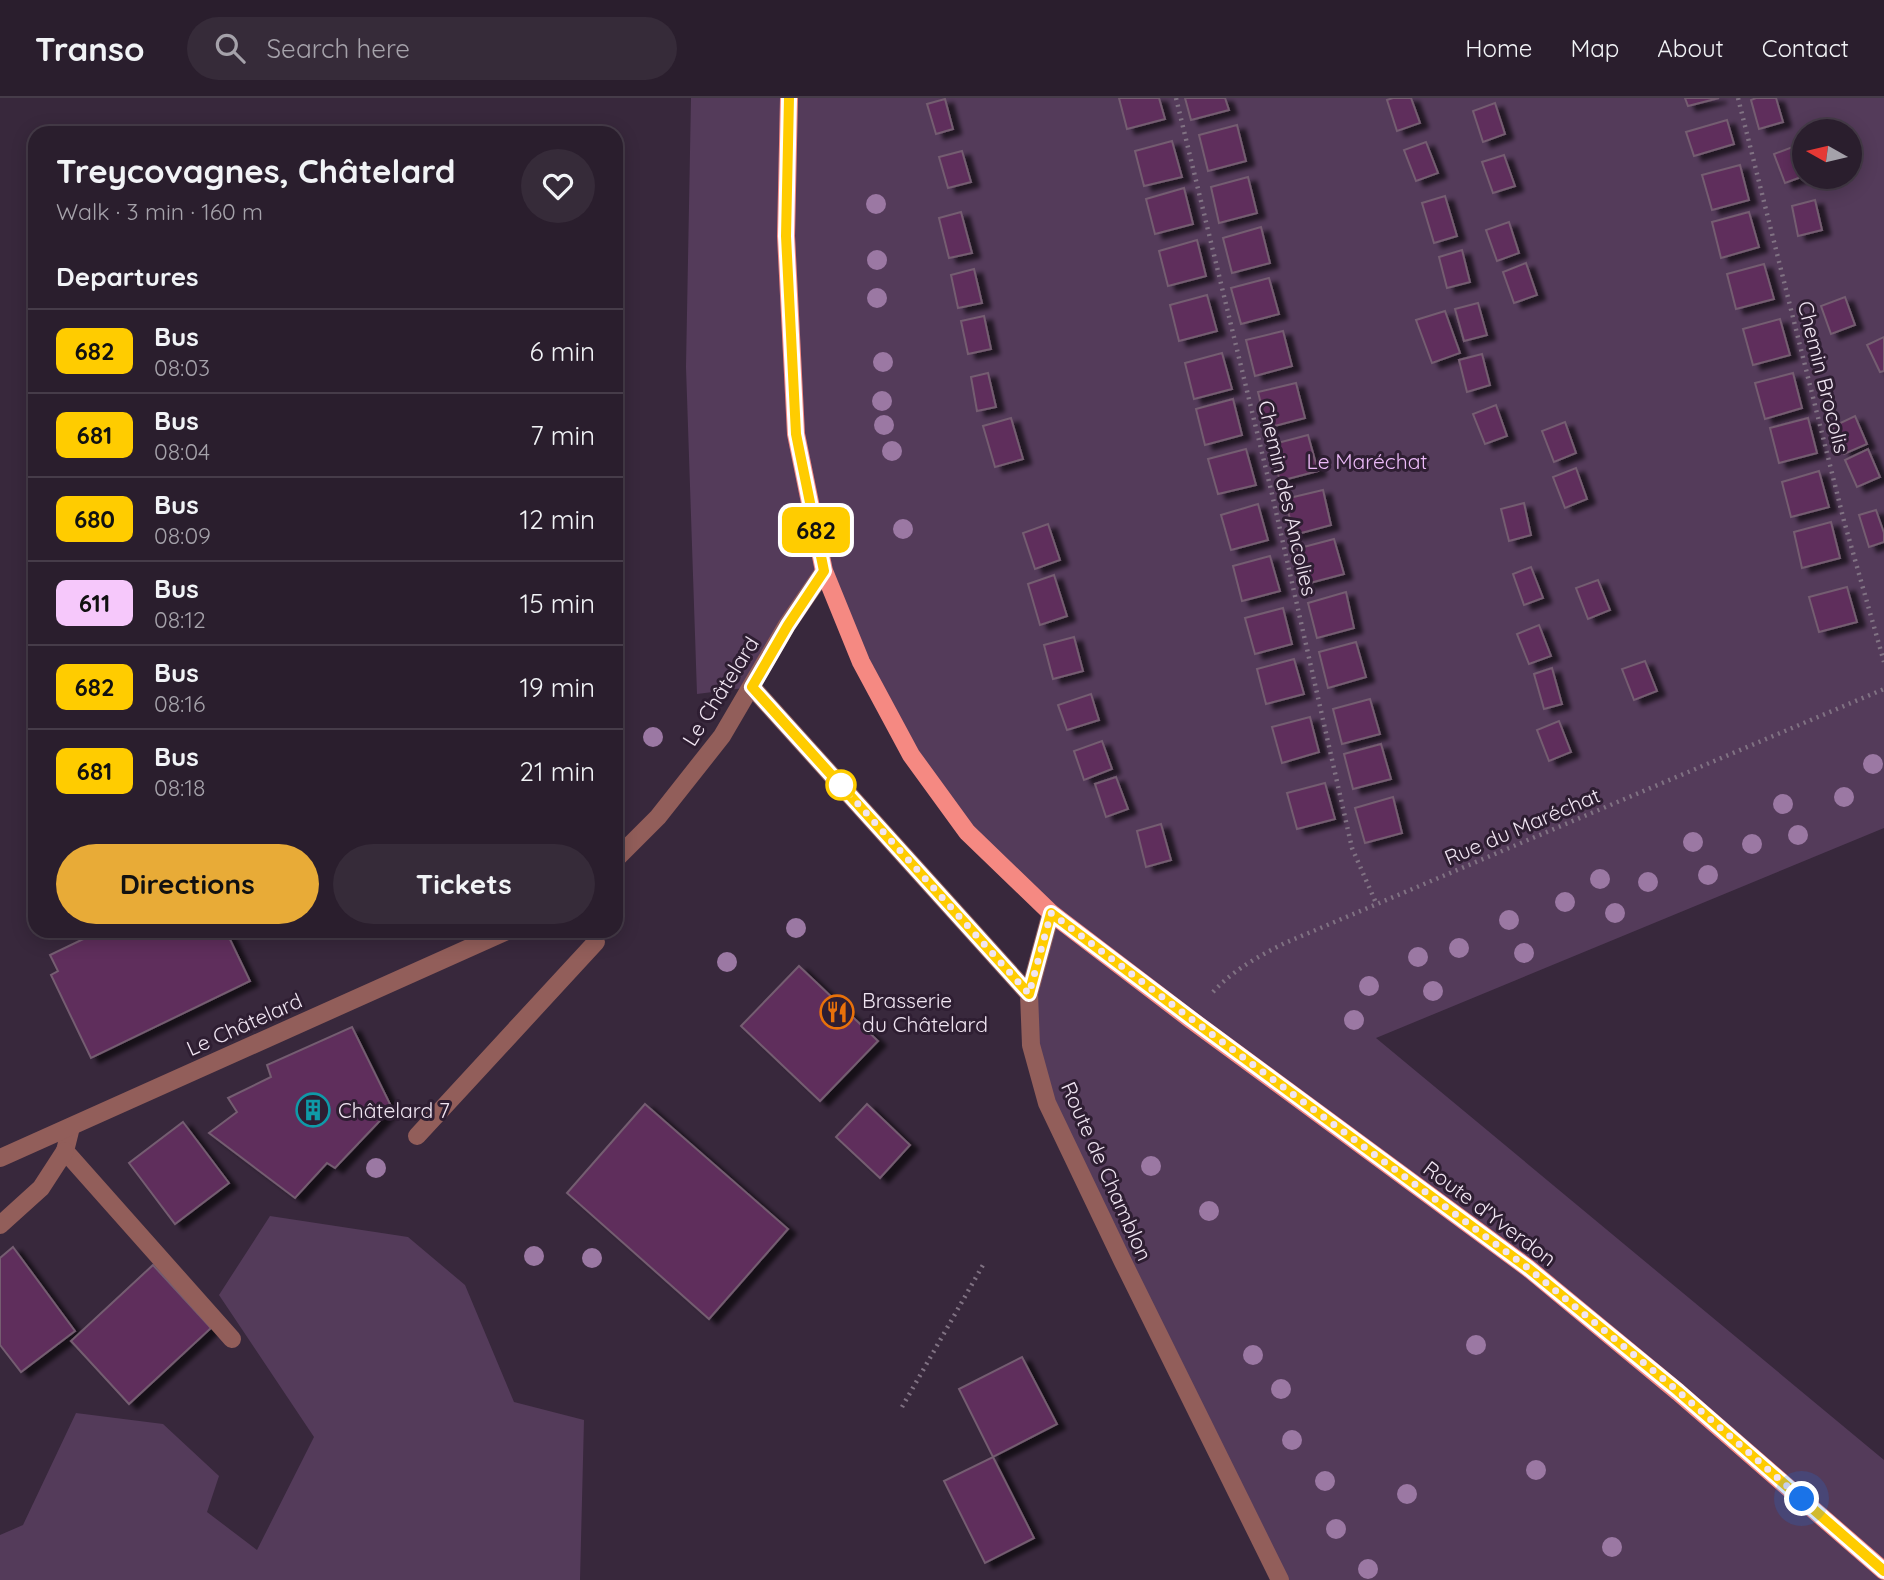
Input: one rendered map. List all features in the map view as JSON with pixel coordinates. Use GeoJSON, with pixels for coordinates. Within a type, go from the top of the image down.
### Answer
{"type":"FeatureCollection","features":[{"type":"Feature","properties":{"kind":"main road"},"geometry":{"type":"LineString","coordinates":[[789,98],[786,236],[796,434],[824,571],[861,662],[911,755],[967,832],[1051,913]]}},
{"type":"Feature","properties":{"kind":"main road","name":"Route d'Yverdon"},"geometry":{"type":"LineString","coordinates":[[1051,913],[1528,1268],[1678,1391],[1884,1571]]}},
{"type":"Feature","properties":{"kind":"street","name":"Le Châtelard"},"geometry":{"type":"LineString","coordinates":[[623,852],[658,817],[722,736],[788,625],[824,571]]}},
{"type":"Feature","properties":{"kind":"street"},"geometry":{"type":"LineString","coordinates":[[752,687],[1029,994]]}},
{"type":"Feature","properties":{"kind":"street","name":"Route de Chamblon"},"geometry":{"type":"LineString","coordinates":[[1051,913],[1029,994],[1031,1045],[1047,1103],[1122,1262],[1280,1580]]}},
{"type":"Feature","properties":{"kind":"street","name":"Le Châtelard"},"geometry":{"type":"LineString","coordinates":[[0,1158],[491,938]]}},
{"type":"Feature","properties":{"kind":"street"},"geometry":{"type":"LineString","coordinates":[[417,1136],[596,942]]}},
{"type":"Feature","properties":{"kind":"street"},"geometry":{"type":"LineString","coordinates":[[0,1225],[41,1188],[65,1151],[71,1127]]}},
{"type":"Feature","properties":{"kind":"street"},"geometry":{"type":"LineString","coordinates":[[65,1151],[232,1339]]}},
{"type":"Feature","properties":{"kind":"path","name":"Chemin des Ancolies"},"geometry":{"type":"LineString","coordinates":[[1176,98],[1272,494],[1352,848],[1376,903]]}},
{"type":"Feature","properties":{"kind":"path","name":"Chemin Brocolis"},"geometry":{"type":"LineString","coordinates":[[1738,98],[1844,521],[1884,662]]}},
{"type":"Feature","properties":{"kind":"path","name":"Rue du Maréchat"},"geometry":{"type":"LineString","coordinates":[[1190,1018],[1220,984],[1250,961],[1284,943],[1884,689]]}},
{"type":"Feature","properties":{"kind":"path"},"geometry":{"type":"LineString","coordinates":[[902,1407],[983,1265]]}},
{"type":"Feature","properties":{"kind":"green space","name":"Le Maréchat"},"geometry":{"type":"Polygon","coordinates":[[[691,98],[1884,98],[1884,828],[1376,1038],[1884,1460],[1884,1580],[1280,1580],[1047,1103],[1029,994],[1051,913],[967,832],[911,756],[825,572],[752,687],[697,694],[686,367],[691,98]]]}},
{"type":"Feature","properties":{"kind":"green space"},"geometry":{"type":"Polygon","coordinates":[[[270,1216],[408,1237],[465,1285],[514,1402],[584,1420],[580,1580],[0,1580],[0,1535],[23,1525],[76,1413],[163,1424],[219,1476],[207,1512],[257,1550],[314,1437],[219,1295],[270,1216]]]}},
{"type":"Feature","properties":{"kind":"building"},"geometry":{"type":"Polygon","coordinates":[[[1119,98],[1159,98],[1165,119],[1127,129],[1119,98]]]}},
{"type":"Feature","properties":{"kind":"building"},"geometry":{"type":"Polygon","coordinates":[[[1185,98],[1225,98],[1229,110],[1191,120],[1185,98]]]}},
{"type":"Feature","properties":{"kind":"building"},"geometry":{"type":"Polygon","coordinates":[[[1411,98],[1420,123],[1397,131],[1387,100],[1411,98]]]}},
{"type":"Feature","properties":{"kind":"building"},"geometry":{"type":"Polygon","coordinates":[[[1685,98],[1719,98],[1688,106],[1685,98]]]}},
{"type":"Feature","properties":{"kind":"building"},"geometry":{"type":"Polygon","coordinates":[[[1776,98],[1783,122],[1759,129],[1751,100],[1776,98]]]}},
{"type":"Feature","properties":{"kind":"building"},"geometry":{"type":"Polygon","coordinates":[[[945,99],[953,129],[936,134],[927,104],[945,99]]]}},
{"type":"Feature","properties":{"kind":"building"},"geometry":{"type":"Polygon","coordinates":[[[1495,103],[1505,134],[1483,142],[1473,111],[1495,103]]]}},
{"type":"Feature","properties":{"kind":"building"},"geometry":{"type":"Polygon","coordinates":[[[1727,120],[1734,144],[1694,156],[1686,132],[1727,120]]]}},
{"type":"Feature","properties":{"kind":"building"},"geometry":{"type":"Polygon","coordinates":[[[1237,125],[1246,161],[1208,171],[1199,135],[1237,125]]]}},
{"type":"Feature","properties":{"kind":"building"},"geometry":{"type":"Polygon","coordinates":[[[1172,141],[1182,177],[1144,186],[1135,151],[1172,141]]]}},
{"type":"Feature","properties":{"kind":"building"},"geometry":{"type":"Polygon","coordinates":[[[1426,142],[1438,173],[1416,181],[1404,150],[1426,142]]]}},
{"type":"Feature","properties":{"kind":"building"},"geometry":{"type":"Polygon","coordinates":[[[1792,147],[1792,180],[1785,183],[1774,154],[1792,147]]]}},
{"type":"Feature","properties":{"kind":"building"},"geometry":{"type":"Polygon","coordinates":[[[962,151],[971,182],[948,188],[939,157],[962,151]]]}},
{"type":"Feature","properties":{"kind":"building"},"geometry":{"type":"Polygon","coordinates":[[[1504,155],[1515,186],[1493,193],[1482,162],[1504,155]]]}},
{"type":"Feature","properties":{"kind":"building"},"geometry":{"type":"Polygon","coordinates":[[[1740,165],[1749,200],[1712,210],[1702,175],[1740,165]]]}},
{"type":"Feature","properties":{"kind":"building"},"geometry":{"type":"Polygon","coordinates":[[[1248,177],[1257,213],[1219,223],[1211,187],[1248,177]]]}},
{"type":"Feature","properties":{"kind":"building"},"geometry":{"type":"Polygon","coordinates":[[[1184,188],[1193,224],[1155,234],[1146,199],[1184,188]]]}},
{"type":"Feature","properties":{"kind":"building"},"geometry":{"type":"Polygon","coordinates":[[[1445,196],[1457,236],[1434,243],[1422,203],[1445,196]]]}},
{"type":"Feature","properties":{"kind":"building"},"geometry":{"type":"Polygon","coordinates":[[[1815,200],[1822,230],[1798,236],[1792,206],[1815,200]]]}},
{"type":"Feature","properties":{"kind":"building"},"geometry":{"type":"Polygon","coordinates":[[[961,212],[972,253],[949,258],[939,218],[961,212]]]}},
{"type":"Feature","properties":{"kind":"building"},"geometry":{"type":"Polygon","coordinates":[[[1749,212],[1759,247],[1721,258],[1712,222],[1749,212]]]}},
{"type":"Feature","properties":{"kind":"building"},"geometry":{"type":"Polygon","coordinates":[[[1509,222],[1519,253],[1497,261],[1486,230],[1509,222]]]}},
{"type":"Feature","properties":{"kind":"building"},"geometry":{"type":"Polygon","coordinates":[[[1261,227],[1270,263],[1232,273],[1223,238],[1261,227]]]}},
{"type":"Feature","properties":{"kind":"building"},"geometry":{"type":"Polygon","coordinates":[[[1197,240],[1206,276],[1168,286],[1159,251],[1197,240]]]}},
{"type":"Feature","properties":{"kind":"building"},"geometry":{"type":"Polygon","coordinates":[[[1462,250],[1470,282],[1447,288],[1439,257],[1462,250]]]}},
{"type":"Feature","properties":{"kind":"building"},"geometry":{"type":"Polygon","coordinates":[[[1526,263],[1537,295],[1514,303],[1503,272],[1526,263]]]}},
{"type":"Feature","properties":{"kind":"building"},"geometry":{"type":"Polygon","coordinates":[[[1764,264],[1774,299],[1736,309],[1727,274],[1764,264]]]}},
{"type":"Feature","properties":{"kind":"building"},"geometry":{"type":"Polygon","coordinates":[[[974,269],[982,303],[958,308],[951,275],[974,269]]]}},
{"type":"Feature","properties":{"kind":"building"},"geometry":{"type":"Polygon","coordinates":[[[1269,278],[1279,314],[1241,324],[1231,288],[1269,278]]]}},
{"type":"Feature","properties":{"kind":"building"},"geometry":{"type":"Polygon","coordinates":[[[1207,295],[1217,331],[1179,341],[1170,305],[1207,295]]]}},
{"type":"Feature","properties":{"kind":"building"},"geometry":{"type":"Polygon","coordinates":[[[1845,297],[1855,325],[1831,334],[1821,306],[1845,297]]]}},
{"type":"Feature","properties":{"kind":"building"},"geometry":{"type":"Polygon","coordinates":[[[1478,303],[1487,335],[1464,341],[1455,309],[1478,303]]]}},
{"type":"Feature","properties":{"kind":"building"},"geometry":{"type":"Polygon","coordinates":[[[1445,311],[1460,353],[1432,363],[1416,320],[1445,311]]]}},
{"type":"Feature","properties":{"kind":"building"},"geometry":{"type":"Polygon","coordinates":[[[984,316],[991,349],[968,354],[961,321],[984,316]]]}},
{"type":"Feature","properties":{"kind":"building"},"geometry":{"type":"Polygon","coordinates":[[[1780,319],[1790,355],[1753,365],[1743,329],[1780,319]]]}},
{"type":"Feature","properties":{"kind":"building"},"geometry":{"type":"Polygon","coordinates":[[[1283,331],[1292,366],[1255,376],[1246,340],[1283,331]]]}},
{"type":"Feature","properties":{"kind":"building"},"geometry":{"type":"Polygon","coordinates":[[[1884,337],[1884,371],[1880,372],[1867,345],[1884,337]]]}},
{"type":"Feature","properties":{"kind":"building"},"geometry":{"type":"Polygon","coordinates":[[[1222,353],[1232,389],[1194,399],[1185,363],[1222,353]]]}},
{"type":"Feature","properties":{"kind":"building"},"geometry":{"type":"Polygon","coordinates":[[[1482,354],[1490,385],[1467,392],[1459,360],[1482,354]]]}},
{"type":"Feature","properties":{"kind":"building"},"geometry":{"type":"Polygon","coordinates":[[[988,373],[996,407],[977,411],[971,377],[988,373]]]}},
{"type":"Feature","properties":{"kind":"building"},"geometry":{"type":"Polygon","coordinates":[[[1793,373],[1802,408],[1765,419],[1755,383],[1793,373]]]}},
{"type":"Feature","properties":{"kind":"building"},"geometry":{"type":"Polygon","coordinates":[[[1296,383],[1305,418],[1267,428],[1258,392],[1296,383]]]}},
{"type":"Feature","properties":{"kind":"building"},"geometry":{"type":"Polygon","coordinates":[[[1233,399],[1242,435],[1205,445],[1196,409],[1233,399]]]}},
{"type":"Feature","properties":{"kind":"building"},"geometry":{"type":"Polygon","coordinates":[[[1496,405],[1507,436],[1485,444],[1473,414],[1496,405]]]}},
{"type":"Feature","properties":{"kind":"building"},"geometry":{"type":"Polygon","coordinates":[[[1855,416],[1867,444],[1844,454],[1832,427],[1855,416]]]}},
{"type":"Feature","properties":{"kind":"building"},"geometry":{"type":"Polygon","coordinates":[[[1011,418],[1023,459],[995,467],[983,426],[1011,418]]]}},
{"type":"Feature","properties":{"kind":"building"},"geometry":{"type":"Polygon","coordinates":[[[1808,418],[1817,453],[1779,463],[1770,428],[1808,418]]]}},
{"type":"Feature","properties":{"kind":"building"},"geometry":{"type":"Polygon","coordinates":[[[1565,422],[1576,453],[1554,462],[1542,431],[1565,422]]]}},
{"type":"Feature","properties":{"kind":"building"},"geometry":{"type":"Polygon","coordinates":[[[1308,435],[1318,471],[1280,481],[1270,445],[1308,435]]]}},
{"type":"Feature","properties":{"kind":"building"},"geometry":{"type":"Polygon","coordinates":[[[1246,449],[1256,485],[1218,494],[1208,459],[1246,449]]]}},
{"type":"Feature","properties":{"kind":"building"},"geometry":{"type":"Polygon","coordinates":[[[1868,449],[1880,477],[1857,487],[1845,460],[1868,449]]]}},
{"type":"Feature","properties":{"kind":"building"},"geometry":{"type":"Polygon","coordinates":[[[1576,468],[1587,499],[1565,508],[1553,477],[1576,468]]]}},
{"type":"Feature","properties":{"kind":"building"},"geometry":{"type":"Polygon","coordinates":[[[1819,471],[1829,507],[1791,517],[1782,482],[1819,471]]]}},
{"type":"Feature","properties":{"kind":"building"},"geometry":{"type":"Polygon","coordinates":[[[1323,490],[1331,525],[1294,535],[1285,499],[1323,490]]]}},
{"type":"Feature","properties":{"kind":"building"},"geometry":{"type":"Polygon","coordinates":[[[1524,503],[1531,535],[1509,541],[1501,509],[1524,503]]]}},
{"type":"Feature","properties":{"kind":"building"},"geometry":{"type":"Polygon","coordinates":[[[1258,504],[1268,540],[1231,550],[1221,515],[1258,504]]]}},
{"type":"Feature","properties":{"kind":"building"},"geometry":{"type":"Polygon","coordinates":[[[1876,510],[1884,533],[1884,542],[1869,547],[1859,515],[1876,510]]]}},
{"type":"Feature","properties":{"kind":"building"},"geometry":{"type":"Polygon","coordinates":[[[1831,522],[1840,558],[1802,568],[1794,532],[1831,522]]]}},
{"type":"Feature","properties":{"kind":"building"},"geometry":{"type":"Polygon","coordinates":[[[1048,524],[1060,560],[1035,569],[1023,533],[1048,524]]]}},
{"type":"Feature","properties":{"kind":"building"},"geometry":{"type":"Polygon","coordinates":[[[1334,539],[1344,574],[1306,584],[1296,549],[1334,539]]]}},
{"type":"Feature","properties":{"kind":"building"},"geometry":{"type":"Polygon","coordinates":[[[1270,556],[1280,591],[1242,601],[1233,566],[1270,556]]]}},
{"type":"Feature","properties":{"kind":"building"},"geometry":{"type":"Polygon","coordinates":[[[1531,567],[1543,598],[1524,605],[1513,574],[1531,567]]]}},
{"type":"Feature","properties":{"kind":"building"},"geometry":{"type":"Polygon","coordinates":[[[1054,575],[1067,616],[1040,625],[1028,584],[1054,575]]]}},
{"type":"Feature","properties":{"kind":"building"},"geometry":{"type":"Polygon","coordinates":[[[1598,580],[1610,610],[1588,619],[1576,588],[1598,580]]]}},
{"type":"Feature","properties":{"kind":"building"},"geometry":{"type":"Polygon","coordinates":[[[1847,587],[1857,622],[1819,632],[1809,597],[1847,587]]]}},
{"type":"Feature","properties":{"kind":"building"},"geometry":{"type":"Polygon","coordinates":[[[1346,592],[1354,628],[1317,638],[1308,603],[1346,592]]]}},
{"type":"Feature","properties":{"kind":"building"},"geometry":{"type":"Polygon","coordinates":[[[1283,608],[1292,644],[1255,654],[1245,618],[1283,608]]]}},
{"type":"Feature","properties":{"kind":"building"},"geometry":{"type":"Polygon","coordinates":[[[1539,625],[1551,656],[1529,664],[1517,634],[1539,625]]]}},
{"type":"Feature","properties":{"kind":"building"},"geometry":{"type":"Polygon","coordinates":[[[1074,637],[1083,671],[1053,679],[1044,645],[1074,637]]]}},
{"type":"Feature","properties":{"kind":"building"},"geometry":{"type":"Polygon","coordinates":[[[1356,642],[1366,677],[1328,688],[1319,652],[1356,642]]]}},
{"type":"Feature","properties":{"kind":"building"},"geometry":{"type":"Polygon","coordinates":[[[1294,659],[1304,694],[1266,704],[1257,669],[1294,659]]]}},
{"type":"Feature","properties":{"kind":"building"},"geometry":{"type":"Polygon","coordinates":[[[1645,661],[1657,691],[1634,700],[1622,669],[1645,661]]]}},
{"type":"Feature","properties":{"kind":"building"},"geometry":{"type":"Polygon","coordinates":[[[1552,668],[1562,704],[1544,709],[1534,674],[1552,668]]]}},
{"type":"Feature","properties":{"kind":"building"},"geometry":{"type":"Polygon","coordinates":[[[1091,694],[1099,720],[1067,730],[1058,705],[1091,694]]]}},
{"type":"Feature","properties":{"kind":"building"},"geometry":{"type":"Polygon","coordinates":[[[1370,699],[1380,734],[1342,744],[1333,709],[1370,699]]]}},
{"type":"Feature","properties":{"kind":"building"},"geometry":{"type":"Polygon","coordinates":[[[1310,717],[1319,752],[1282,763],[1272,727],[1310,717]]]}},
{"type":"Feature","properties":{"kind":"building"},"geometry":{"type":"Polygon","coordinates":[[[1559,721],[1571,752],[1549,761],[1537,730],[1559,721]]]}},
{"type":"Feature","properties":{"kind":"building"},"geometry":{"type":"Polygon","coordinates":[[[1102,741],[1112,769],[1084,780],[1074,751],[1102,741]]]}},
{"type":"Feature","properties":{"kind":"building"},"geometry":{"type":"Polygon","coordinates":[[[1381,744],[1391,779],[1353,789],[1344,754],[1381,744]]]}},
{"type":"Feature","properties":{"kind":"building"},"geometry":{"type":"Polygon","coordinates":[[[1116,777],[1128,809],[1106,817],[1095,784],[1116,777]]]}},
{"type":"Feature","properties":{"kind":"building"},"geometry":{"type":"Polygon","coordinates":[[[1325,783],[1335,819],[1297,829],[1287,793],[1325,783]]]}},
{"type":"Feature","properties":{"kind":"building"},"geometry":{"type":"Polygon","coordinates":[[[1393,797],[1402,833],[1365,843],[1355,808],[1393,797]]]}},
{"type":"Feature","properties":{"kind":"building"},"geometry":{"type":"Polygon","coordinates":[[[1161,824],[1171,860],[1146,867],[1137,831],[1161,824]]]}},
{"type":"Feature","properties":{"kind":"building"},"geometry":{"type":"Polygon","coordinates":[[[85,938],[229,938],[250,981],[91,1058],[51,975],[58,971],[50,955],[85,938]]]}},
{"type":"Feature","properties":{"kind":"building"},"geometry":{"type":"Polygon","coordinates":[[[799,966],[878,1041],[820,1101],[741,1026],[799,966]]]}},
{"type":"Feature","properties":{"kind":"building","name":"Châtelard 7"},"geometry":{"type":"Polygon","coordinates":[[[352,1027],[392,1108],[335,1168],[327,1163],[295,1198],[209,1133],[237,1112],[228,1098],[271,1077],[267,1065],[352,1027]]]}},
{"type":"Feature","properties":{"kind":"building"},"geometry":{"type":"Polygon","coordinates":[[[645,1104],[788,1229],[709,1319],[567,1193],[645,1104]]]}},
{"type":"Feature","properties":{"kind":"building"},"geometry":{"type":"Polygon","coordinates":[[[867,1104],[910,1145],[880,1178],[836,1137],[867,1104]]]}},
{"type":"Feature","properties":{"kind":"building"},"geometry":{"type":"Polygon","coordinates":[[[183,1122],[229,1183],[175,1224],[129,1163],[183,1122]]]}},
{"type":"Feature","properties":{"kind":"building"},"geometry":{"type":"Polygon","coordinates":[[[13,1247],[75,1331],[21,1372],[0,1345],[0,1258],[13,1247]]]}},
{"type":"Feature","properties":{"kind":"building"},"geometry":{"type":"Polygon","coordinates":[[[153,1265],[211,1328],[129,1404],[71,1341],[153,1265]]]}},
{"type":"Feature","properties":{"kind":"building"},"geometry":{"type":"Polygon","coordinates":[[[1022,1357],[1057,1424],[993,1457],[959,1389],[1022,1357]]]}},
{"type":"Feature","properties":{"kind":"building"},"geometry":{"type":"Polygon","coordinates":[[[993,1457],[1034,1538],[985,1563],[944,1481],[993,1457]]]}},
{"type":"Feature","properties":{"kind":"bus line","name":"682"},"geometry":{"type":"LineString","coordinates":[[789,98],[786,236],[796,434],[824,571],[788,625],[752,687],[1029,994],[1051,913],[1528,1268],[1678,1391],[1884,1571]]}},
{"type":"Feature","properties":{"kind":"place","name":"Brasserie du Châtelard"},"geometry":{"type":"Point","coordinates":[837,1012]}},
{"type":"Feature","properties":{"kind":"place","name":"Châtelard 7"},"geometry":{"type":"Point","coordinates":[313,1110]}},
{"type":"Feature","properties":{"kind":"route"},"geometry":{"type":"LineString","coordinates":[[841,785],[1029,994],[1051,913],[1528,1268],[1678,1391],[1802,1499]]}}]}
